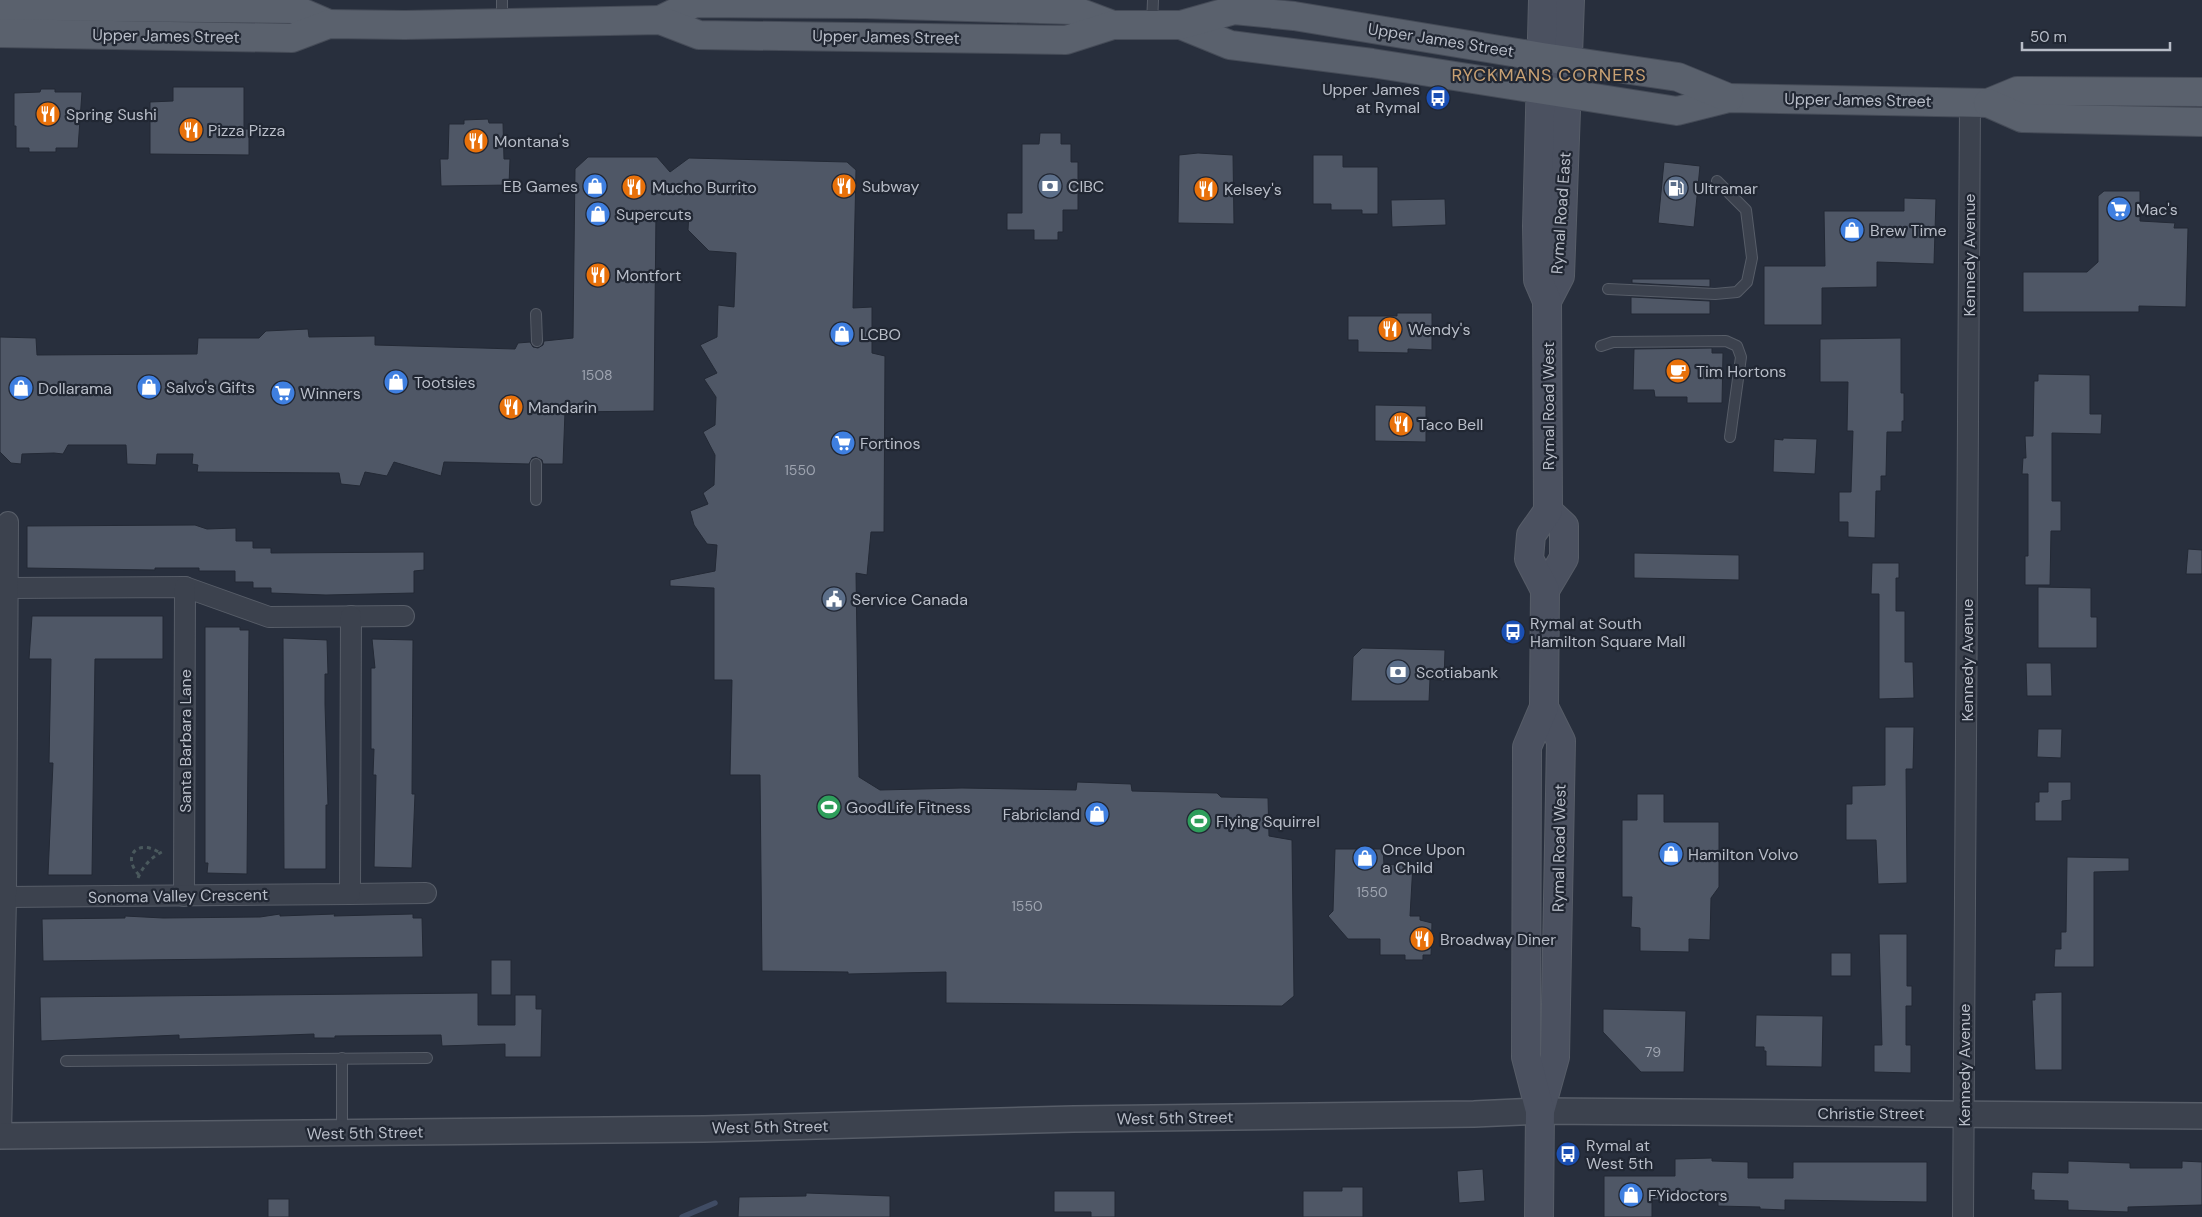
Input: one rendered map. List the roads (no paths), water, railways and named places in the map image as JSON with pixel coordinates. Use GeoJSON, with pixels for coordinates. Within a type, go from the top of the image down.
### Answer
{"type":"FeatureCollection","features":[{"type":"Feature","properties":{"kind":"main road","name":"Rymal Road East"},"geometry":{"type":"LineString","coordinates":[[1543,0],[1537,226],[1538,280],[1547,301]]}},
{"type":"Feature","properties":{"kind":"main road","name":"Rymal Road East"},"geometry":{"type":"LineString","coordinates":[[1547,301],[1560,276],[1570,0]]}},
{"type":"Feature","properties":{"kind":"main road","name":"Upper James Street"},"geometry":{"type":"LineString","coordinates":[[660,20],[695,2],[1017,4],[1073,10],[1113,26]]}},
{"type":"Feature","properties":{"kind":"main road","name":"Upper James Street"},"geometry":{"type":"LineString","coordinates":[[0,6],[266,4],[294,9],[329,24]]}},
{"type":"Feature","properties":{"kind":"main road","name":"Upper James Street"},"geometry":{"type":"LineString","coordinates":[[1181,25],[1234,10],[1294,16],[1542,57],[1678,76],[1729,98]]}},
{"type":"Feature","properties":{"kind":"main road","name":"Upper James Street"},"geometry":{"type":"LineString","coordinates":[[0,33],[292,38],[329,24],[405,25],[502,11],[660,20],[699,35],[1066,40],[1152,13],[1230,45],[1372,63],[1677,110],[1729,98],[1979,103],[2022,118],[2202,122]]}},
{"type":"Feature","properties":{"kind":"main road","name":"Upper James Street"},"geometry":{"type":"LineString","coordinates":[[1979,103],[2017,91],[2202,92]]}},
{"type":"Feature","properties":{"kind":"main road","name":"Rymal Road West"},"geometry":{"type":"LineString","coordinates":[[1539,1217],[1540,1111],[1555,1056],[1561,741],[1544,707],[1545,590],[1529,559],[1531,536],[1548,511],[1547,301]]}},
{"type":"Feature","properties":{"kind":"street"},"geometry":{"type":"LineString","coordinates":[[865,2],[866,37]]}},
{"type":"Feature","properties":{"kind":"street"},"geometry":{"type":"LineString","coordinates":[[114,4],[114,36]]}},
{"type":"Feature","properties":{"kind":"street","name":"Kennedy Avenue"},"geometry":{"type":"LineString","coordinates":[[1963,1217],[1979,103]]}},
{"type":"Feature","properties":{"kind":"street"},"geometry":{"type":"LineString","coordinates":[[1,1136],[6,897],[8,522]]}},
{"type":"Feature","properties":{"kind":"street"},"geometry":{"type":"LineString","coordinates":[[8,588],[185,587],[269,617],[404,616]]}},
{"type":"Feature","properties":{"kind":"street","name":"Santa Barbara Lane"},"geometry":{"type":"LineString","coordinates":[[184,896],[185,587]]}},
{"type":"Feature","properties":{"kind":"street"},"geometry":{"type":"LineString","coordinates":[[350,894],[351,616]]}},
{"type":"Feature","properties":{"kind":"street","name":"Sonoma Valley Crescent"},"geometry":{"type":"LineString","coordinates":[[6,897],[426,893]]}},
{"type":"Feature","properties":{"kind":"street","name":"Christie Street"},"geometry":{"type":"LineString","coordinates":[[1540,1111],[2202,1116]]}},
{"type":"Feature","properties":{"kind":"street","name":"West 5th Street"},"geometry":{"type":"LineString","coordinates":[[1,1136],[704,1129],[1094,1119],[1464,1114],[1540,1111]]}},
{"type":"Feature","properties":{"kind":"lane"},"geometry":{"type":"LineString","coordinates":[[1608,289],[1715,294],[1737,292],[1747,282],[1752,258],[1746,210],[1717,181]]}},
{"type":"Feature","properties":{"kind":"lane"},"geometry":{"type":"LineString","coordinates":[[536,314],[537,341]]}},
{"type":"Feature","properties":{"kind":"lane"},"geometry":{"type":"LineString","coordinates":[[1602,346],[1613,342],[1726,341],[1737,346],[1741,358],[1730,437]]}},
{"type":"Feature","properties":{"kind":"lane"},"geometry":{"type":"LineString","coordinates":[[536,464],[536,500]]}},
{"type":"Feature","properties":{"kind":"lane"},"geometry":{"type":"LineString","coordinates":[[342,1058],[342,1134]]}},
{"type":"Feature","properties":{"kind":"lane"},"geometry":{"type":"LineString","coordinates":[[66,1061],[427,1058]]}},
{"type":"Feature","properties":{"kind":"waterway"},"geometry":{"type":"LineString","coordinates":[[682,1217],[715,1203]]}},
{"type":"Feature","properties":{"kind":"place","name":"Upper James at Rymal"},"geometry":{"type":"Point","coordinates":[1438,98]}},
{"type":"Feature","properties":{"kind":"place","name":"Spring Sushi"},"geometry":{"type":"Point","coordinates":[48,114]}},
{"type":"Feature","properties":{"kind":"place","name":"Pizza Pizza"},"geometry":{"type":"Point","coordinates":[191,130]}},
{"type":"Feature","properties":{"kind":"place","name":"Montana's"},"geometry":{"type":"Point","coordinates":[476,141]}},
{"type":"Feature","properties":{"kind":"place","name":"EB Games"},"geometry":{"type":"Point","coordinates":[595,186]}},
{"type":"Feature","properties":{"kind":"place","name":"Subway"},"geometry":{"type":"Point","coordinates":[844,186]}},
{"type":"Feature","properties":{"kind":"place","name":"CIBC"},"geometry":{"type":"Point","coordinates":[1050,186]}},
{"type":"Feature","properties":{"kind":"place","name":"Mucho Burrito"},"geometry":{"type":"Point","coordinates":[634,187]}},
{"type":"Feature","properties":{"kind":"place","name":"Ultramar"},"geometry":{"type":"Point","coordinates":[1676,188]}},
{"type":"Feature","properties":{"kind":"place","name":"Kelsey's"},"geometry":{"type":"Point","coordinates":[1206,189]}},
{"type":"Feature","properties":{"kind":"place","name":"Mac's"},"geometry":{"type":"Point","coordinates":[2119,209]}},
{"type":"Feature","properties":{"kind":"place","name":"Supercuts"},"geometry":{"type":"Point","coordinates":[598,214]}},
{"type":"Feature","properties":{"kind":"place","name":"Brew Time"},"geometry":{"type":"Point","coordinates":[1852,230]}},
{"type":"Feature","properties":{"kind":"place","name":"Montfort"},"geometry":{"type":"Point","coordinates":[598,275]}},
{"type":"Feature","properties":{"kind":"place","name":"Wendy's"},"geometry":{"type":"Point","coordinates":[1390,329]}},
{"type":"Feature","properties":{"kind":"place","name":"LCBO"},"geometry":{"type":"Point","coordinates":[842,334]}},
{"type":"Feature","properties":{"kind":"place","name":"Tim Hortons"},"geometry":{"type":"Point","coordinates":[1678,371]}},
{"type":"Feature","properties":{"kind":"place","name":"Tootsies"},"geometry":{"type":"Point","coordinates":[396,382]}},
{"type":"Feature","properties":{"kind":"place","name":"Salvo's Gifts"},"geometry":{"type":"Point","coordinates":[149,387]}},
{"type":"Feature","properties":{"kind":"place","name":"Dollarama"},"geometry":{"type":"Point","coordinates":[21,388]}},
{"type":"Feature","properties":{"kind":"place","name":"Winners"},"geometry":{"type":"Point","coordinates":[283,393]}},
{"type":"Feature","properties":{"kind":"place","name":"Mandarin"},"geometry":{"type":"Point","coordinates":[511,407]}},
{"type":"Feature","properties":{"kind":"place","name":"Taco Bell"},"geometry":{"type":"Point","coordinates":[1401,424]}},
{"type":"Feature","properties":{"kind":"place","name":"Fortinos"},"geometry":{"type":"Point","coordinates":[843,443]}},
{"type":"Feature","properties":{"kind":"place","name":"Service Canada"},"geometry":{"type":"Point","coordinates":[834,599]}},
{"type":"Feature","properties":{"kind":"place","name":"Rymal at South Hamilton Square Mall"},"geometry":{"type":"Point","coordinates":[1513,632]}},
{"type":"Feature","properties":{"kind":"place","name":"Scotiabank"},"geometry":{"type":"Point","coordinates":[1398,672]}},
{"type":"Feature","properties":{"kind":"place","name":"GoodLife Fitness"},"geometry":{"type":"Point","coordinates":[829,807]}},
{"type":"Feature","properties":{"kind":"place","name":"Fabricland"},"geometry":{"type":"Point","coordinates":[1097,814]}},
{"type":"Feature","properties":{"kind":"place","name":"Flying Squirrel"},"geometry":{"type":"Point","coordinates":[1199,821]}},
{"type":"Feature","properties":{"kind":"place","name":"Hamilton Volvo"},"geometry":{"type":"Point","coordinates":[1671,854]}},
{"type":"Feature","properties":{"kind":"place","name":"Once Upon a Child"},"geometry":{"type":"Point","coordinates":[1365,858]}},
{"type":"Feature","properties":{"kind":"place","name":"Broadway Diner"},"geometry":{"type":"Point","coordinates":[1422,939]}},
{"type":"Feature","properties":{"kind":"place","name":"Rymal at West 5th"},"geometry":{"type":"Point","coordinates":[1568,1154]}},
{"type":"Feature","properties":{"kind":"place","name":"FYidoctors"},"geometry":{"type":"Point","coordinates":[1631,1195]}},
{"type":"Feature","properties":{"kind":"district","name":"RYCKMANS CORNERS"},"geometry":{"type":"Point","coordinates":[1549,75]}}]}
